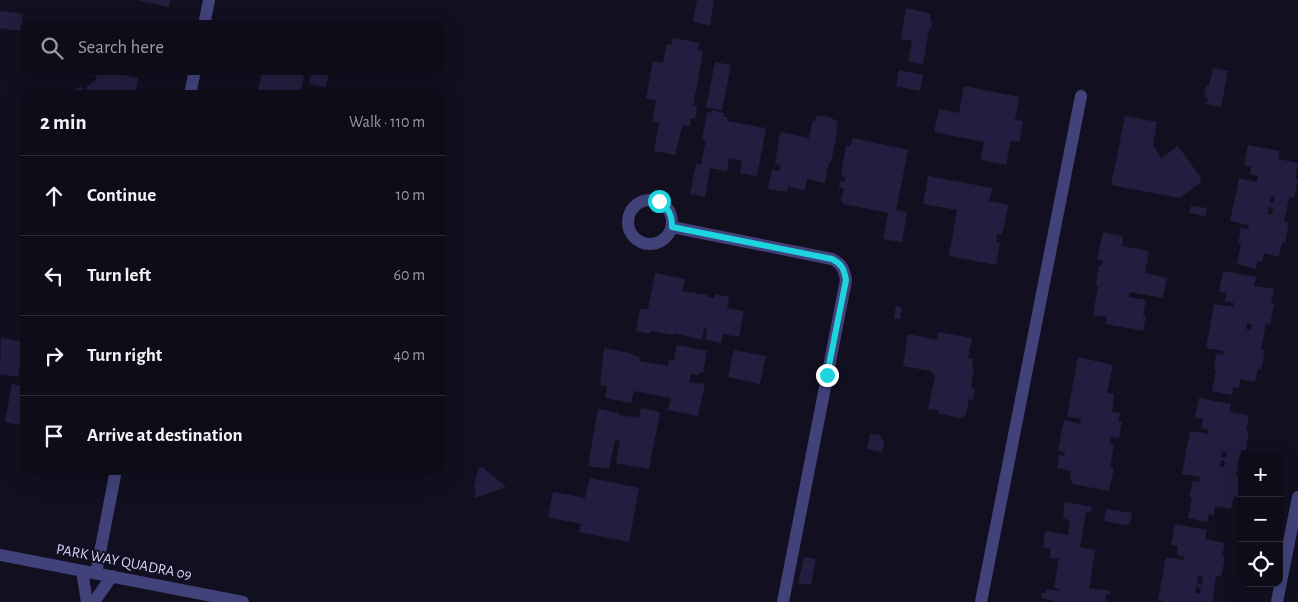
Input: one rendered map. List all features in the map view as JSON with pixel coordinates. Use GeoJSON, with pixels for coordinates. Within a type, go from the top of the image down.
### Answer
{"type":"FeatureCollection","features":[{"type":"Feature","properties":{"kind":"street"},"geometry":{"type":"LineString","coordinates":[[205,20],[209,0]]}},
{"type":"Feature","properties":{"kind":"street"},"geometry":{"type":"LineString","coordinates":[[191,90],[194,75]]}},
{"type":"Feature","properties":{"kind":"street"},"geometry":{"type":"LineString","coordinates":[[982,602],[1081,96]]}},
{"type":"Feature","properties":{"kind":"street"},"geometry":{"type":"LineString","coordinates":[[672,227],[832,259],[840,263],[844,270],[846,280],[783,602]]}},
{"type":"Feature","properties":{"kind":"street"},"geometry":{"type":"LineString","coordinates":[[96,573],[115,475]]}},
{"type":"Feature","properties":{"kind":"street"},"geometry":{"type":"LineString","coordinates":[[1277,602],[1298,497]]}},
{"type":"Feature","properties":{"kind":"street","name":"PARK WAY QUADRA 09"},"geometry":{"type":"LineString","coordinates":[[0,555],[243,602]]}},
{"type":"Feature","properties":{"kind":"street"},"geometry":{"type":"LineString","coordinates":[[82,570],[87,602]]}},
{"type":"Feature","properties":{"kind":"street"},"geometry":{"type":"LineString","coordinates":[[94,602],[112,576]]}},
{"type":"Feature","properties":{"kind":"building"},"geometry":{"type":"Polygon","coordinates":[[[137,0],[170,0],[169,7],[137,0]]]}},
{"type":"Feature","properties":{"kind":"building"},"geometry":{"type":"Polygon","coordinates":[[[697,0],[714,0],[710,26],[693,22],[697,0]]]}},
{"type":"Feature","properties":{"kind":"building"},"geometry":{"type":"Polygon","coordinates":[[[906,8],[931,14],[931,29],[929,29],[923,64],[908,61],[912,41],[901,39],[906,8]]]}},
{"type":"Feature","properties":{"kind":"building"},"geometry":{"type":"Polygon","coordinates":[[[0,11],[23,14],[22,20],[20,20],[20,31],[0,28],[0,11]]]}},
{"type":"Feature","properties":{"kind":"building"},"geometry":{"type":"Polygon","coordinates":[[[673,38],[699,43],[698,50],[703,52],[693,106],[697,106],[695,119],[691,118],[690,126],[684,125],[682,127],[675,155],[654,151],[659,123],[652,122],[656,100],[646,98],[653,61],[663,63],[667,44],[672,45],[673,38]]]}},
{"type":"Feature","properties":{"kind":"building"},"geometry":{"type":"Polygon","coordinates":[[[715,62],[731,65],[722,110],[706,107],[715,62]]]}},
{"type":"Feature","properties":{"kind":"building"},"geometry":{"type":"Polygon","coordinates":[[[1213,68],[1228,71],[1221,107],[1206,104],[1208,98],[1204,97],[1206,85],[1209,86],[1213,68]]]}},
{"type":"Feature","properties":{"kind":"building"},"geometry":{"type":"Polygon","coordinates":[[[899,70],[923,75],[920,91],[896,86],[899,70]]]}},
{"type":"Feature","properties":{"kind":"building"},"geometry":{"type":"Polygon","coordinates":[[[94,75],[123,75],[138,78],[136,90],[86,90],[87,86],[97,79],[94,75]]]}},
{"type":"Feature","properties":{"kind":"building"},"geometry":{"type":"Polygon","coordinates":[[[261,75],[304,75],[301,90],[258,90],[261,75]]]}},
{"type":"Feature","properties":{"kind":"building"},"geometry":{"type":"Polygon","coordinates":[[[310,75],[328,75],[326,87],[309,84],[310,75]]]}},
{"type":"Feature","properties":{"kind":"building"},"geometry":{"type":"Polygon","coordinates":[[[964,86],[1019,97],[1015,120],[1023,121],[1019,142],[1011,140],[1006,165],[981,160],[984,142],[934,132],[939,109],[959,113],[964,86]]]}},
{"type":"Feature","properties":{"kind":"building"},"geometry":{"type":"Polygon","coordinates":[[[79,87],[84,90],[74,90],[79,87]]]}},
{"type":"Feature","properties":{"kind":"building"},"geometry":{"type":"Polygon","coordinates":[[[712,110],[724,113],[723,117],[727,117],[727,121],[766,128],[757,176],[740,173],[742,161],[729,158],[727,171],[710,168],[705,197],[690,194],[696,164],[701,165],[706,140],[702,140],[707,112],[712,113],[712,110]]]}},
{"type":"Feature","properties":{"kind":"building"},"geometry":{"type":"Polygon","coordinates":[[[820,115],[837,120],[836,126],[838,126],[825,183],[807,179],[805,190],[788,187],[787,192],[768,189],[772,170],[779,171],[780,165],[775,164],[780,132],[809,138],[813,121],[815,122],[816,116],[820,117],[820,115]]]}},
{"type":"Feature","properties":{"kind":"building"},"geometry":{"type":"Polygon","coordinates":[[[1125,116],[1157,122],[1153,145],[1161,158],[1178,146],[1201,178],[1199,184],[1179,198],[1111,185],[1125,116]]]}},
{"type":"Feature","properties":{"kind":"building"},"geometry":{"type":"Polygon","coordinates":[[[853,138],[908,150],[896,210],[907,212],[902,242],[883,239],[888,213],[844,204],[841,201],[844,188],[839,187],[840,181],[845,182],[846,177],[841,176],[846,146],[850,147],[853,138]]]}},
{"type":"Feature","properties":{"kind":"building"},"geometry":{"type":"Polygon","coordinates":[[[1248,145],[1280,151],[1278,159],[1298,163],[1295,178],[1298,179],[1294,198],[1289,197],[1284,222],[1289,222],[1285,243],[1282,243],[1279,257],[1264,253],[1262,262],[1257,261],[1256,269],[1237,264],[1241,244],[1238,244],[1241,228],[1248,229],[1249,225],[1230,221],[1239,178],[1257,182],[1258,176],[1250,174],[1251,167],[1244,165],[1248,145]],[[1271,196],[1270,203],[1274,203],[1275,197],[1271,196]],[[1269,207],[1267,214],[1272,214],[1273,208],[1269,207]]]}},
{"type":"Feature","properties":{"kind":"building"},"geometry":{"type":"Polygon","coordinates":[[[928,176],[992,188],[989,201],[1008,205],[1002,235],[997,234],[996,242],[1000,243],[996,265],[949,256],[957,210],[923,204],[928,176]]]}},
{"type":"Feature","properties":{"kind":"building"},"geometry":{"type":"Polygon","coordinates":[[[1191,206],[1207,208],[1205,216],[1189,213],[1191,206]]]}},
{"type":"Feature","properties":{"kind":"building"},"geometry":{"type":"Polygon","coordinates":[[[1103,232],[1123,236],[1122,246],[1149,251],[1145,273],[1167,278],[1163,298],[1130,292],[1128,297],[1146,300],[1143,315],[1146,316],[1143,331],[1106,324],[1107,317],[1093,315],[1098,286],[1096,285],[1099,265],[1102,266],[1103,261],[1097,260],[1103,232]]]}},
{"type":"Feature","properties":{"kind":"building"},"geometry":{"type":"Polygon","coordinates":[[[1223,271],[1256,277],[1254,286],[1274,289],[1271,303],[1274,304],[1270,324],[1266,323],[1261,349],[1265,350],[1261,370],[1258,369],[1255,382],[1240,379],[1239,388],[1233,387],[1232,395],[1212,391],[1216,370],[1214,370],[1216,354],[1223,355],[1224,351],[1206,348],[1214,304],[1233,307],[1234,303],[1225,301],[1227,293],[1219,292],[1223,271]],[[1247,323],[1246,329],[1250,330],[1252,324],[1247,323]]]}},
{"type":"Feature","properties":{"kind":"building"},"geometry":{"type":"Polygon","coordinates":[[[655,273],[685,279],[682,291],[714,298],[715,294],[729,297],[727,308],[744,311],[739,337],[723,334],[721,343],[705,339],[707,329],[704,328],[702,340],[674,333],[673,335],[651,331],[649,334],[636,331],[640,309],[648,309],[655,273]]]}},
{"type":"Feature","properties":{"kind":"building"},"geometry":{"type":"Polygon","coordinates":[[[896,306],[902,308],[900,319],[894,318],[896,306]]]}},
{"type":"Feature","properties":{"kind":"building"},"geometry":{"type":"Polygon","coordinates":[[[938,332],[972,338],[968,358],[973,359],[972,367],[974,369],[971,388],[975,389],[973,400],[969,399],[966,415],[960,418],[940,414],[938,410],[928,409],[935,377],[931,371],[903,366],[908,334],[937,340],[938,332]]]}},
{"type":"Feature","properties":{"kind":"building"},"geometry":{"type":"Polygon","coordinates":[[[1,338],[20,341],[18,377],[0,374],[1,338]]]}},
{"type":"Feature","properties":{"kind":"building"},"geometry":{"type":"Polygon","coordinates":[[[677,345],[707,351],[703,373],[699,372],[699,375],[691,374],[689,382],[705,384],[698,416],[668,410],[671,398],[634,391],[631,403],[605,398],[607,386],[600,385],[604,348],[634,354],[640,357],[639,361],[668,366],[669,360],[674,361],[677,345]]]}},
{"type":"Feature","properties":{"kind":"building"},"geometry":{"type":"Polygon","coordinates":[[[734,350],[766,356],[760,384],[728,377],[734,350]]]}},
{"type":"Feature","properties":{"kind":"building"},"geometry":{"type":"Polygon","coordinates":[[[1078,357],[1113,365],[1107,393],[1114,394],[1112,412],[1120,413],[1118,421],[1122,422],[1119,438],[1111,437],[1109,443],[1114,444],[1110,467],[1114,468],[1109,491],[1072,484],[1071,471],[1057,468],[1059,455],[1064,456],[1065,452],[1058,450],[1064,420],[1080,424],[1081,419],[1067,416],[1078,357]]]}},
{"type":"Feature","properties":{"kind":"building"},"geometry":{"type":"Polygon","coordinates":[[[12,384],[20,386],[20,425],[5,422],[12,384]]]}},
{"type":"Feature","properties":{"kind":"building"},"geometry":{"type":"Polygon","coordinates":[[[1199,398],[1231,404],[1230,412],[1249,416],[1246,430],[1249,431],[1246,450],[1238,452],[1237,497],[1234,496],[1231,509],[1215,506],[1214,515],[1209,514],[1207,522],[1188,518],[1192,497],[1189,497],[1193,481],[1199,482],[1200,477],[1182,474],[1190,431],[1208,434],[1209,430],[1201,428],[1203,419],[1195,418],[1199,398]],[[1222,451],[1221,457],[1226,458],[1227,452],[1222,451]],[[1221,460],[1220,467],[1224,467],[1225,461],[1221,460]]]}},
{"type":"Feature","properties":{"kind":"building"},"geometry":{"type":"Polygon","coordinates":[[[641,408],[660,412],[649,469],[616,463],[620,440],[615,439],[609,469],[588,466],[598,409],[639,418],[641,408]]]}},
{"type":"Feature","properties":{"kind":"building"},"geometry":{"type":"Polygon","coordinates":[[[870,434],[880,435],[884,442],[882,452],[867,449],[870,434]]]}},
{"type":"Feature","properties":{"kind":"building"},"geometry":{"type":"Polygon","coordinates":[[[482,467],[506,487],[475,498],[476,489],[474,489],[478,469],[482,467]]]}},
{"type":"Feature","properties":{"kind":"building"},"geometry":{"type":"Polygon","coordinates":[[[590,478],[639,488],[629,542],[579,532],[581,524],[548,517],[553,492],[585,498],[590,478]]]}},
{"type":"Feature","properties":{"kind":"building"},"geometry":{"type":"Polygon","coordinates":[[[1065,502],[1092,507],[1091,513],[1086,512],[1080,547],[1095,550],[1089,588],[1110,591],[1109,595],[1106,594],[1105,602],[1058,602],[1041,598],[1042,593],[1045,593],[1046,589],[1059,591],[1060,589],[1054,588],[1059,559],[1050,558],[1051,549],[1043,547],[1045,531],[1068,535],[1070,521],[1063,517],[1065,502]]]}},
{"type":"Feature","properties":{"kind":"building"},"geometry":{"type":"Polygon","coordinates":[[[1106,509],[1132,513],[1130,523],[1125,525],[1104,521],[1106,509]]]}},
{"type":"Feature","properties":{"kind":"building"},"geometry":{"type":"Polygon","coordinates":[[[1175,524],[1207,530],[1205,539],[1225,543],[1222,556],[1225,557],[1221,577],[1216,576],[1212,602],[1166,602],[1158,600],[1166,557],[1184,560],[1185,556],[1177,555],[1178,546],[1171,545],[1175,524]],[[1198,576],[1197,583],[1202,584],[1203,577],[1198,576]],[[1196,587],[1195,593],[1200,594],[1201,588],[1196,587]]]}},
{"type":"Feature","properties":{"kind":"building"},"geometry":{"type":"Polygon","coordinates":[[[804,557],[816,559],[811,585],[798,583],[804,557]]]}},
{"type":"Feature","properties":{"kind":"route"},"geometry":{"type":"LineString","coordinates":[[659,201],[667,207],[672,217],[672,227],[832,259],[840,263],[846,280],[827,375]]}}]}
